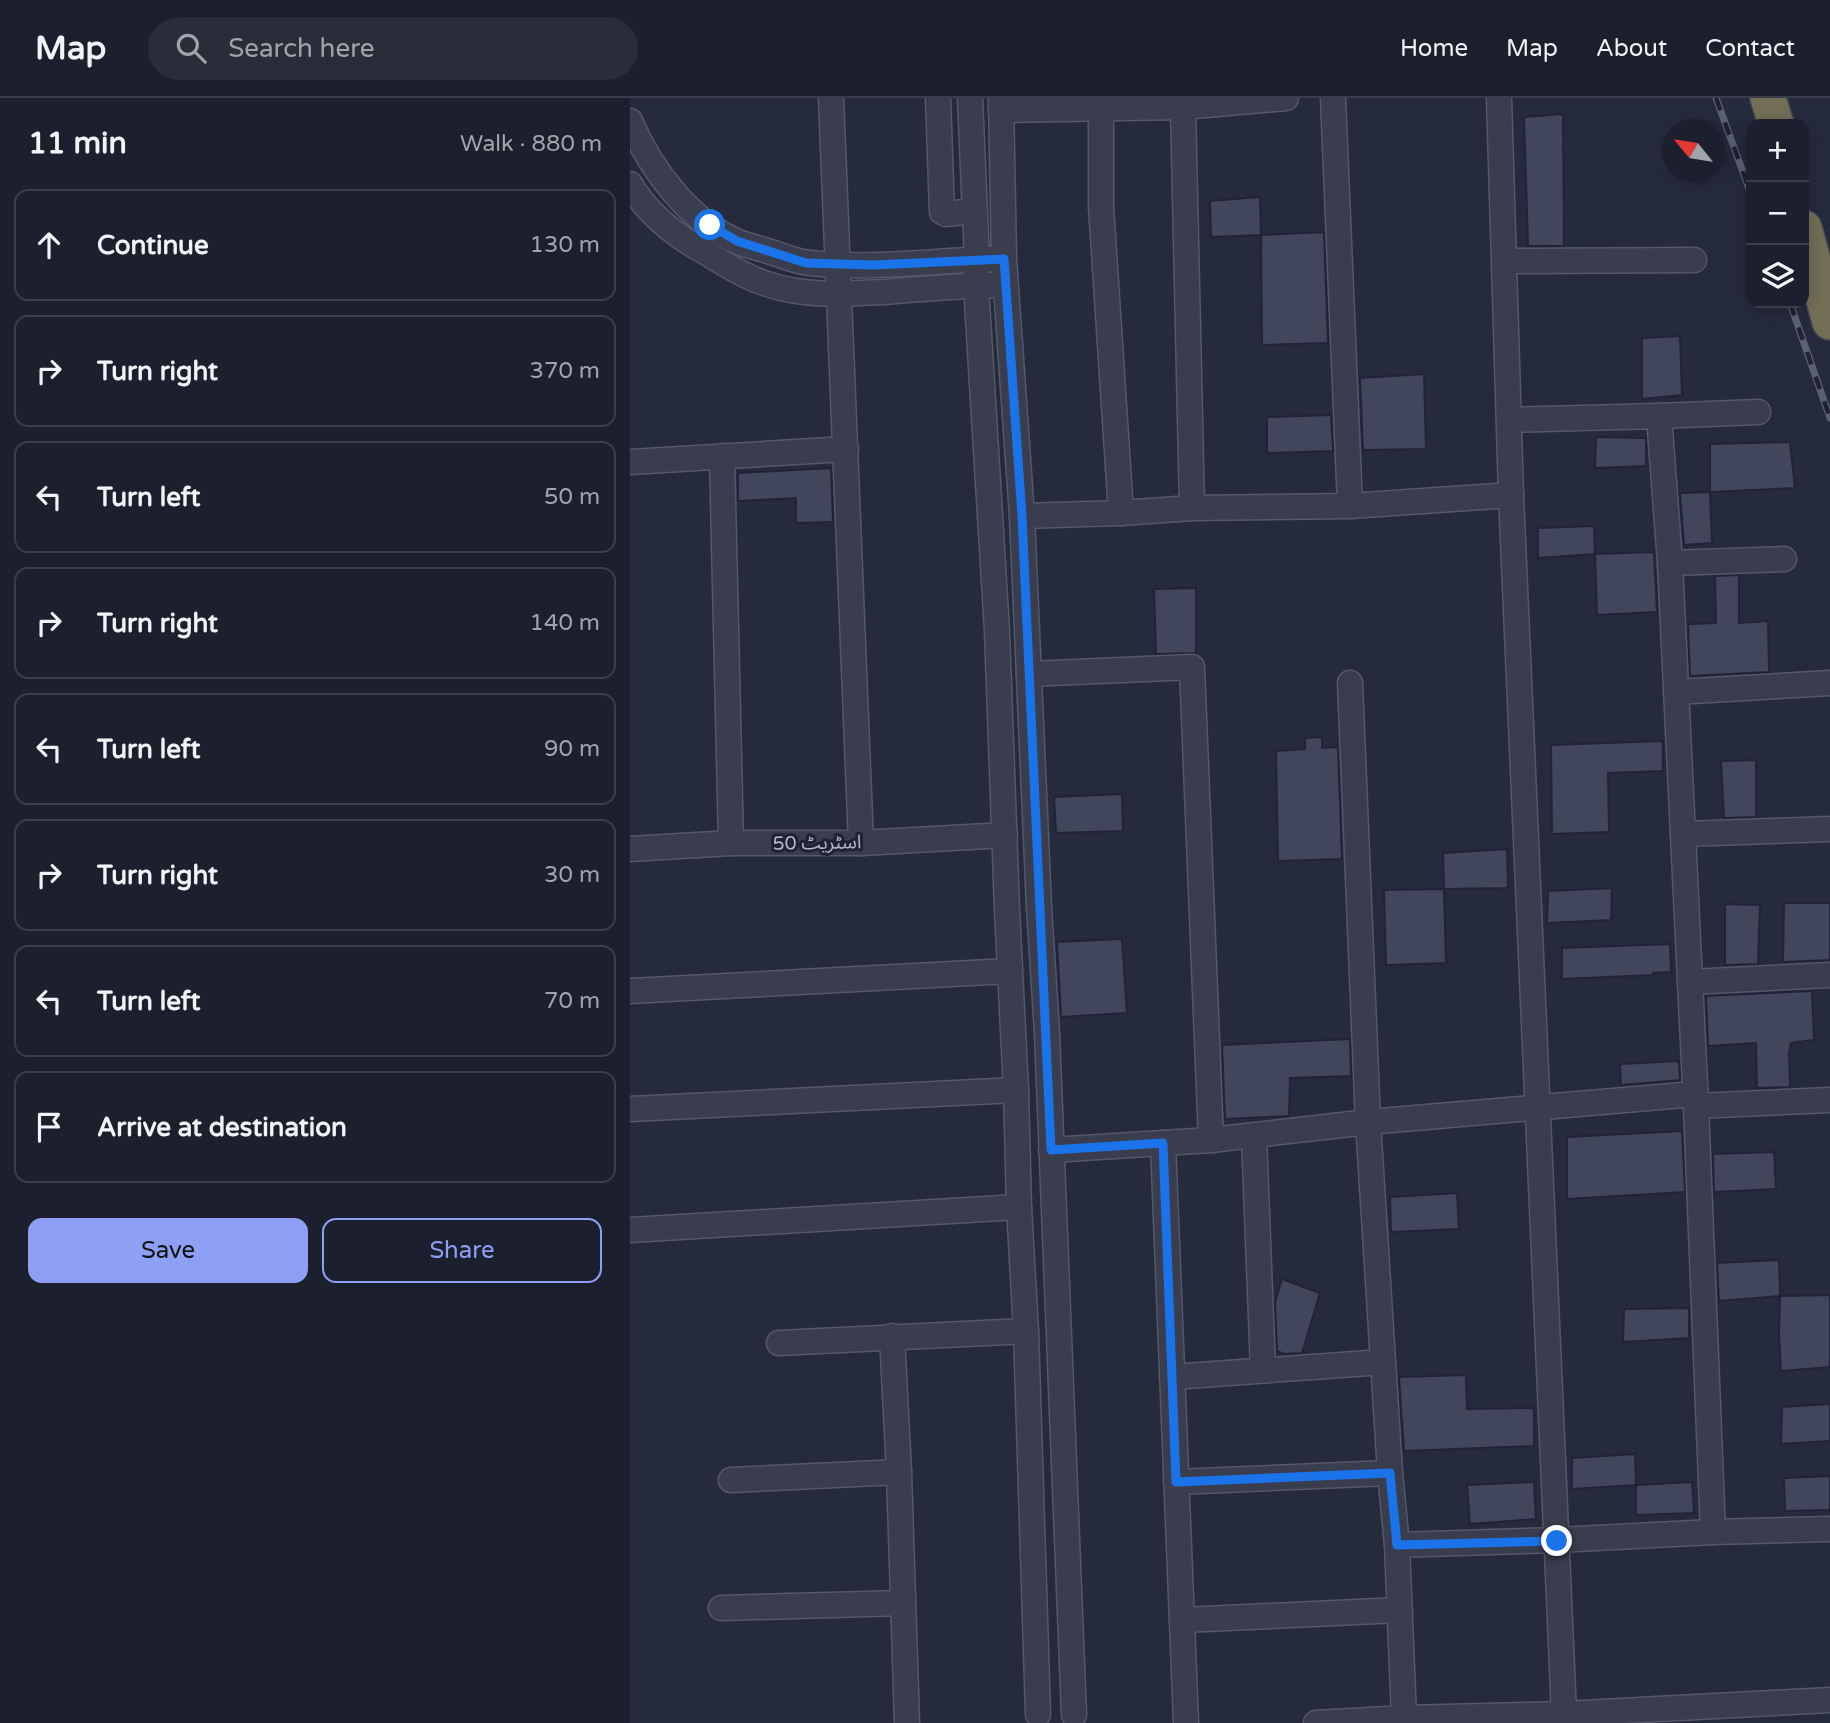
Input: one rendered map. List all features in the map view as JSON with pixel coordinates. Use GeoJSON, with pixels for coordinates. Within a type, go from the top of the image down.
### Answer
{"type":"FeatureCollection","features":[{"type":"Feature","properties":{"kind":"highway"},"geometry":{"type":"LineString","coordinates":[[1768,98],[1774,119]]}},
{"type":"Feature","properties":{"kind":"highway"},"geometry":{"type":"LineString","coordinates":[[1814,240],[1830,322]]}},
{"type":"Feature","properties":{"kind":"street"},"geometry":{"type":"LineString","coordinates":[[831,98],[861,843]]}},
{"type":"Feature","properties":{"kind":"street"},"geometry":{"type":"LineString","coordinates":[[938,98],[942,212],[946,214],[974,211]]}},
{"type":"Feature","properties":{"kind":"street"},"geometry":{"type":"LineString","coordinates":[[970,98],[976,285],[997,631],[1006,910],[1026,1331],[1032,1719],[1056,1710],[1079,1719],[1022,516],[1004,259],[1001,104],[1101,108],[1182,107],[1286,98]]}},
{"type":"Feature","properties":{"kind":"street"},"geometry":{"type":"LineString","coordinates":[[1333,98],[1350,506]]}},
{"type":"Feature","properties":{"kind":"street"},"geometry":{"type":"LineString","coordinates":[[1499,98],[1511,495],[1564,1714]]}},
{"type":"Feature","properties":{"kind":"street"},"geometry":{"type":"LineString","coordinates":[[1182,107],[1192,508]]}},
{"type":"Feature","properties":{"kind":"street"},"geometry":{"type":"LineString","coordinates":[[1101,108],[1101,206],[1121,513]]}},
{"type":"Feature","properties":{"kind":"street"},"geometry":{"type":"LineString","coordinates":[[630,121],[639,141],[679,199],[710,225],[737,241],[806,263],[873,265],[1004,259]]}},
{"type":"Feature","properties":{"kind":"street"},"geometry":{"type":"LineString","coordinates":[[630,184],[652,214],[673,231],[695,247],[767,284],[803,293],[839,295],[1006,285]]}},
{"type":"Feature","properties":{"kind":"street"},"geometry":{"type":"LineString","coordinates":[[1505,261],[1694,260]]}},
{"type":"Feature","properties":{"kind":"street"},"geometry":{"type":"LineString","coordinates":[[1509,420],[1758,412]]}},
{"type":"Feature","properties":{"kind":"street"},"geometry":{"type":"LineString","coordinates":[[1658,416],[1670,563],[1713,1532]]}},
{"type":"Feature","properties":{"kind":"street"},"geometry":{"type":"LineString","coordinates":[[630,462],[846,449]]}},
{"type":"Feature","properties":{"kind":"street"},"geometry":{"type":"LineString","coordinates":[[722,456],[731,843]]}},
{"type":"Feature","properties":{"kind":"street"},"geometry":{"type":"LineString","coordinates":[[1022,516],[1192,508],[1350,506],[1511,495]]}},
{"type":"Feature","properties":{"kind":"street"},"geometry":{"type":"LineString","coordinates":[[1670,563],[1783,559]]}},
{"type":"Feature","properties":{"kind":"street"},"geometry":{"type":"LineString","coordinates":[[1029,674],[1192,667],[1211,1140]]}},
{"type":"Feature","properties":{"kind":"street"},"geometry":{"type":"LineString","coordinates":[[1350,683],[1368,1122],[1397,1545],[1404,1718]]}},
{"type":"Feature","properties":{"kind":"street"},"geometry":{"type":"LineString","coordinates":[[1676,692],[1830,683]]}},
{"type":"Feature","properties":{"kind":"street"},"geometry":{"type":"LineString","coordinates":[[1683,834],[1830,829]]}},
{"type":"Feature","properties":{"kind":"street","name":"اسٹریٹ 50"},"geometry":{"type":"LineString","coordinates":[[630,849],[731,843],[861,843],[1004,835]]}},
{"type":"Feature","properties":{"kind":"street"},"geometry":{"type":"LineString","coordinates":[[1006,910],[1039,907]]}},
{"type":"Feature","properties":{"kind":"street"},"geometry":{"type":"LineString","coordinates":[[630,991],[1009,971]]}},
{"type":"Feature","properties":{"kind":"street"},"geometry":{"type":"LineString","coordinates":[[1690,982],[1830,975]]}},
{"type":"Feature","properties":{"kind":"street"},"geometry":{"type":"LineString","coordinates":[[630,1109],[1016,1090]]}},
{"type":"Feature","properties":{"kind":"street"},"geometry":{"type":"LineString","coordinates":[[1051,1150],[1211,1140],[1536,1107],[1695,1100],[1830,1100]]}},
{"type":"Feature","properties":{"kind":"street"},"geometry":{"type":"LineString","coordinates":[[1254,1136],[1262,1370]]}},
{"type":"Feature","properties":{"kind":"street"},"geometry":{"type":"LineString","coordinates":[[1163,1143],[1186,1723]]}},
{"type":"Feature","properties":{"kind":"street"},"geometry":{"type":"LineString","coordinates":[[630,1230],[1019,1207]]}},
{"type":"Feature","properties":{"kind":"street"},"geometry":{"type":"LineString","coordinates":[[779,1343],[1026,1331]]}},
{"type":"Feature","properties":{"kind":"street"},"geometry":{"type":"LineString","coordinates":[[892,1336],[907,1723]]}},
{"type":"Feature","properties":{"kind":"street"},"geometry":{"type":"LineString","coordinates":[[1172,1377],[1383,1362]]}},
{"type":"Feature","properties":{"kind":"street"},"geometry":{"type":"LineString","coordinates":[[731,1480],[899,1472]]}},
{"type":"Feature","properties":{"kind":"street"},"geometry":{"type":"LineString","coordinates":[[1176,1482],[1390,1473]]}},
{"type":"Feature","properties":{"kind":"street"},"geometry":{"type":"LineString","coordinates":[[1397,1545],[1830,1529]]}},
{"type":"Feature","properties":{"kind":"street"},"geometry":{"type":"LineString","coordinates":[[721,1608],[903,1603]]}},
{"type":"Feature","properties":{"kind":"street"},"geometry":{"type":"LineString","coordinates":[[1182,1620],[1400,1610]]}},
{"type":"Feature","properties":{"kind":"street"},"geometry":{"type":"LineString","coordinates":[[1316,1723],[1830,1700]]}},
{"type":"Feature","properties":{"kind":"building"},"geometry":{"type":"Polygon","coordinates":[[[1563,114],[1564,246],[1528,246],[1524,117],[1563,114]]]}},
{"type":"Feature","properties":{"kind":"building"},"geometry":{"type":"Polygon","coordinates":[[[1260,197],[1261,235],[1211,237],[1210,201],[1260,197]]]}},
{"type":"Feature","properties":{"kind":"building"},"geometry":{"type":"Polygon","coordinates":[[[1324,232],[1328,343],[1262,345],[1261,235],[1324,232]]]}},
{"type":"Feature","properties":{"kind":"building"},"geometry":{"type":"Polygon","coordinates":[[[1680,336],[1682,395],[1642,399],[1642,338],[1680,336]]]}},
{"type":"Feature","properties":{"kind":"building"},"geometry":{"type":"Polygon","coordinates":[[[1424,374],[1426,449],[1363,450],[1360,378],[1424,374]]]}},
{"type":"Feature","properties":{"kind":"building"},"geometry":{"type":"Polygon","coordinates":[[[1331,415],[1333,451],[1267,453],[1267,417],[1331,415]]]}},
{"type":"Feature","properties":{"kind":"building"},"geometry":{"type":"Polygon","coordinates":[[[1596,437],[1646,438],[1646,466],[1595,468],[1596,437]]]}},
{"type":"Feature","properties":{"kind":"building"},"geometry":{"type":"Polygon","coordinates":[[[1790,442],[1795,488],[1710,492],[1710,444],[1790,442]]]}},
{"type":"Feature","properties":{"kind":"building"},"geometry":{"type":"Polygon","coordinates":[[[831,468],[833,522],[796,523],[796,498],[738,501],[738,473],[831,468]]]}},
{"type":"Feature","properties":{"kind":"building"},"geometry":{"type":"Polygon","coordinates":[[[1710,492],[1712,543],[1684,545],[1680,493],[1710,492]]]}},
{"type":"Feature","properties":{"kind":"building"},"geometry":{"type":"Polygon","coordinates":[[[1594,526],[1595,554],[1538,558],[1538,528],[1594,526]]]}},
{"type":"Feature","properties":{"kind":"building"},"geometry":{"type":"Polygon","coordinates":[[[1654,552],[1657,612],[1597,615],[1595,554],[1654,552]]]}},
{"type":"Feature","properties":{"kind":"building"},"geometry":{"type":"Polygon","coordinates":[[[1739,575],[1739,623],[1768,621],[1769,672],[1690,676],[1688,624],[1716,623],[1715,576],[1739,575]]]}},
{"type":"Feature","properties":{"kind":"building"},"geometry":{"type":"Polygon","coordinates":[[[1196,588],[1196,653],[1156,654],[1154,589],[1196,588]]]}},
{"type":"Feature","properties":{"kind":"building"},"geometry":{"type":"Polygon","coordinates":[[[1322,737],[1322,748],[1338,747],[1342,859],[1278,861],[1276,751],[1305,749],[1305,738],[1322,737]]]}},
{"type":"Feature","properties":{"kind":"building"},"geometry":{"type":"Polygon","coordinates":[[[1663,741],[1663,771],[1608,773],[1609,832],[1552,834],[1551,745],[1663,741]]]}},
{"type":"Feature","properties":{"kind":"building"},"geometry":{"type":"Polygon","coordinates":[[[1756,760],[1756,817],[1724,818],[1721,761],[1756,760]]]}},
{"type":"Feature","properties":{"kind":"building"},"geometry":{"type":"Polygon","coordinates":[[[1122,794],[1123,831],[1056,833],[1054,797],[1122,794]]]}},
{"type":"Feature","properties":{"kind":"building"},"geometry":{"type":"Polygon","coordinates":[[[1507,849],[1508,888],[1444,889],[1443,853],[1507,849]]]}},
{"type":"Feature","properties":{"kind":"building"},"geometry":{"type":"Polygon","coordinates":[[[1612,888],[1611,920],[1547,923],[1548,891],[1612,888]]]}},
{"type":"Feature","properties":{"kind":"building"},"geometry":{"type":"Polygon","coordinates":[[[1444,889],[1446,963],[1386,965],[1384,890],[1444,889]]]}},
{"type":"Feature","properties":{"kind":"building"},"geometry":{"type":"Polygon","coordinates":[[[1784,903],[1830,903],[1830,960],[1783,962],[1784,903]]]}},
{"type":"Feature","properties":{"kind":"building"},"geometry":{"type":"Polygon","coordinates":[[[1725,904],[1760,905],[1758,964],[1725,965],[1725,904]]]}},
{"type":"Feature","properties":{"kind":"building"},"geometry":{"type":"Polygon","coordinates":[[[1122,939],[1127,1013],[1061,1017],[1057,942],[1122,939]]]}},
{"type":"Feature","properties":{"kind":"building"},"geometry":{"type":"Polygon","coordinates":[[[1670,944],[1671,972],[1562,979],[1562,948],[1670,944]]]}},
{"type":"Feature","properties":{"kind":"building"},"geometry":{"type":"Polygon","coordinates":[[[1812,991],[1814,1040],[1791,1043],[1790,1087],[1757,1088],[1756,1043],[1708,1046],[1706,996],[1812,991]]]}},
{"type":"Feature","properties":{"kind":"building"},"geometry":{"type":"Polygon","coordinates":[[[1350,1039],[1351,1076],[1290,1078],[1289,1116],[1225,1119],[1222,1045],[1350,1039]]]}},
{"type":"Feature","properties":{"kind":"building"},"geometry":{"type":"Polygon","coordinates":[[[1679,1061],[1680,1080],[1621,1085],[1620,1064],[1679,1061]]]}},
{"type":"Feature","properties":{"kind":"building"},"geometry":{"type":"Polygon","coordinates":[[[1682,1131],[1685,1192],[1567,1199],[1567,1137],[1682,1131]]]}},
{"type":"Feature","properties":{"kind":"building"},"geometry":{"type":"Polygon","coordinates":[[[1774,1152],[1776,1189],[1714,1192],[1713,1154],[1774,1152]]]}},
{"type":"Feature","properties":{"kind":"building"},"geometry":{"type":"Polygon","coordinates":[[[1457,1193],[1459,1229],[1391,1232],[1390,1197],[1457,1193]]]}},
{"type":"Feature","properties":{"kind":"building"},"geometry":{"type":"Polygon","coordinates":[[[1779,1260],[1780,1296],[1719,1301],[1717,1263],[1779,1260]]]}},
{"type":"Feature","properties":{"kind":"building"},"geometry":{"type":"Polygon","coordinates":[[[1282,1279],[1320,1293],[1302,1353],[1284,1354],[1277,1351],[1275,1303],[1282,1279]]]}},
{"type":"Feature","properties":{"kind":"building"},"geometry":{"type":"Polygon","coordinates":[[[1830,1295],[1830,1367],[1781,1371],[1780,1296],[1830,1295]]]}},
{"type":"Feature","properties":{"kind":"building"},"geometry":{"type":"Polygon","coordinates":[[[1689,1308],[1689,1338],[1623,1342],[1624,1309],[1689,1308]]]}},
{"type":"Feature","properties":{"kind":"building"},"geometry":{"type":"Polygon","coordinates":[[[1466,1375],[1467,1409],[1534,1408],[1534,1446],[1404,1451],[1399,1377],[1466,1375]]]}},
{"type":"Feature","properties":{"kind":"building"},"geometry":{"type":"Polygon","coordinates":[[[1830,1404],[1830,1441],[1781,1444],[1782,1407],[1830,1404]]]}},
{"type":"Feature","properties":{"kind":"building"},"geometry":{"type":"Polygon","coordinates":[[[1635,1454],[1636,1485],[1572,1489],[1572,1458],[1635,1454]]]}},
{"type":"Feature","properties":{"kind":"building"},"geometry":{"type":"Polygon","coordinates":[[[1830,1476],[1830,1510],[1785,1511],[1784,1478],[1830,1476]]]}},
{"type":"Feature","properties":{"kind":"building"},"geometry":{"type":"Polygon","coordinates":[[[1534,1482],[1536,1519],[1470,1524],[1467,1485],[1534,1482]]]}},
{"type":"Feature","properties":{"kind":"building"},"geometry":{"type":"Polygon","coordinates":[[[1692,1482],[1694,1513],[1636,1515],[1636,1485],[1692,1482]]]}},
{"type":"Feature","properties":{"kind":"railway"},"geometry":{"type":"LineString","coordinates":[[1716,98],[1747,182]]}},
{"type":"Feature","properties":{"kind":"railway"},"geometry":{"type":"LineString","coordinates":[[1792,308],[1830,418]]}},
{"type":"Feature","properties":{"kind":"route"},"geometry":{"type":"LineString","coordinates":[[710,225],[737,241],[806,263],[873,265],[1004,259],[1022,516],[1051,1150],[1163,1143],[1176,1482],[1390,1473],[1397,1545],[1557,1541]]}}]}
